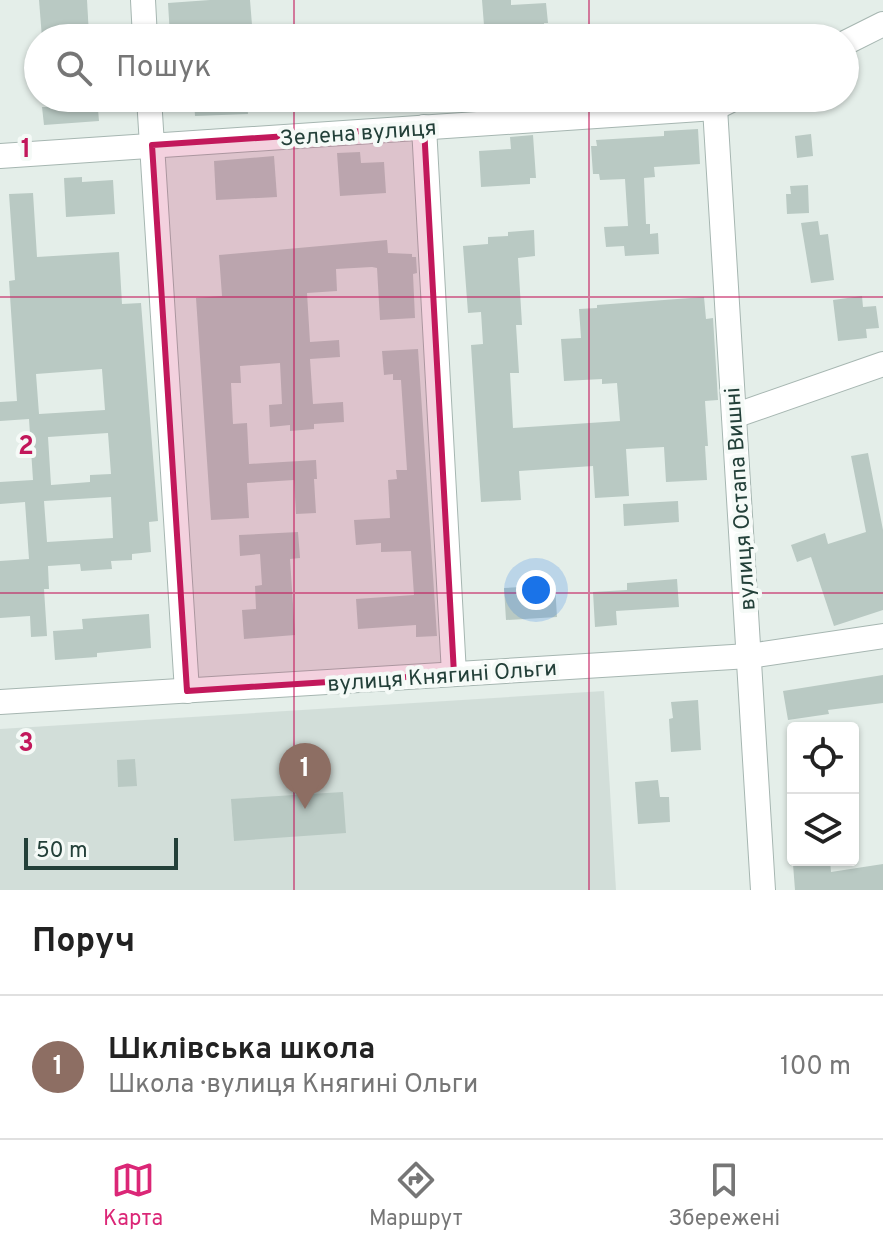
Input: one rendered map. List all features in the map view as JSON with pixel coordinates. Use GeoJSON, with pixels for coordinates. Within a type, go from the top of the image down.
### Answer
{"type":"FeatureCollection","features":[{"type":"Feature","properties":{"kind":"street"},"geometry":{"type":"LineString","coordinates":[[143,0],[144,24]]}},
{"type":"Feature","properties":{"kind":"street"},"geometry":{"type":"LineString","coordinates":[[859,36],[883,24]]}},
{"type":"Feature","properties":{"kind":"street"},"geometry":{"type":"LineString","coordinates":[[150,112],[187,691]]}},
{"type":"Feature","properties":{"kind":"street","name":"Зелена вулиця"},"geometry":{"type":"LineString","coordinates":[[0,156],[612,112]]}},
{"type":"Feature","properties":{"kind":"street","name":"вулиця Остапа Вишні"},"geometry":{"type":"LineString","coordinates":[[725,112],[734,416],[763,890]]}},
{"type":"Feature","properties":{"kind":"street"},"geometry":{"type":"LineString","coordinates":[[424,127],[454,674]]}},
{"type":"Feature","properties":{"kind":"street"},"geometry":{"type":"LineString","coordinates":[[734,416],[883,364]]}},
{"type":"Feature","properties":{"kind":"street","name":"вулиця Княгині Ольги"},"geometry":{"type":"LineString","coordinates":[[0,702],[749,656],[883,636]]}},
{"type":"Feature","properties":{"kind":"highlighted area"},"geometry":{"type":"Polygon","coordinates":[[[424,127],[454,674],[187,691],[152,145],[424,127]]]}},
{"type":"Feature","properties":{"kind":"shaded area"},"geometry":{"type":"Polygon","coordinates":[[[604,691],[616,890],[0,890],[0,729],[604,691]]]}},
{"type":"Feature","properties":{"kind":"building"},"geometry":{"type":"Polygon","coordinates":[[[39,0],[87,0],[88,24],[41,24],[39,0]]]}},
{"type":"Feature","properties":{"kind":"building"},"geometry":{"type":"Polygon","coordinates":[[[250,0],[252,24],[169,24],[168,3],[250,0]]]}},
{"type":"Feature","properties":{"kind":"building"},"geometry":{"type":"Polygon","coordinates":[[[482,0],[511,0],[511,5],[546,3],[548,23],[484,24],[482,0]]]}},
{"type":"Feature","properties":{"kind":"building"},"geometry":{"type":"Polygon","coordinates":[[[43,112],[98,112],[99,121],[44,125],[43,112]]]}},
{"type":"Feature","properties":{"kind":"building"},"geometry":{"type":"Polygon","coordinates":[[[195,112],[248,114],[195,116],[195,112]]]}},
{"type":"Feature","properties":{"kind":"building"},"geometry":{"type":"Polygon","coordinates":[[[698,129],[700,164],[654,167],[655,177],[644,178],[646,224],[650,224],[650,234],[658,233],[659,254],[625,256],[624,246],[606,247],[604,227],[628,226],[625,179],[600,180],[599,174],[593,174],[591,146],[597,146],[596,140],[664,136],[664,131],[698,129]]]}},
{"type":"Feature","properties":{"kind":"building"},"geometry":{"type":"Polygon","coordinates":[[[811,134],[813,156],[797,158],[795,136],[811,134]]]}},
{"type":"Feature","properties":{"kind":"building"},"geometry":{"type":"Polygon","coordinates":[[[533,135],[536,178],[530,178],[530,184],[481,187],[479,151],[511,149],[510,137],[533,135]]]}},
{"type":"Feature","properties":{"kind":"building"},"geometry":{"type":"Polygon","coordinates":[[[360,152],[361,163],[384,162],[386,193],[340,196],[337,153],[360,152]]]}},
{"type":"Feature","properties":{"kind":"building"},"geometry":{"type":"Polygon","coordinates":[[[274,156],[277,197],[216,200],[214,161],[274,156]]]}},
{"type":"Feature","properties":{"kind":"building"},"geometry":{"type":"Polygon","coordinates":[[[82,177],[82,182],[113,180],[115,214],[66,217],[64,178],[82,177]]]}},
{"type":"Feature","properties":{"kind":"building"},"geometry":{"type":"Polygon","coordinates":[[[808,185],[809,213],[787,214],[786,194],[791,194],[790,186],[808,185]]]}},
{"type":"Feature","properties":{"kind":"building"},"geometry":{"type":"Polygon","coordinates":[[[33,193],[37,257],[119,252],[122,304],[141,303],[158,521],[149,522],[151,552],[132,554],[132,560],[111,561],[112,569],[81,571],[80,564],[48,566],[49,589],[44,589],[47,636],[31,637],[30,616],[0,618],[0,561],[29,559],[25,502],[0,504],[0,482],[33,480],[29,419],[0,421],[0,402],[17,401],[9,281],[15,280],[9,194],[33,193]],[[102,369],[36,374],[39,414],[105,410],[102,369]],[[108,433],[48,437],[51,485],[90,482],[90,475],[111,474],[108,433]],[[111,497],[44,501],[47,542],[113,538],[111,497]]]}},
{"type":"Feature","properties":{"kind":"building"},"geometry":{"type":"Polygon","coordinates":[[[818,221],[820,235],[828,234],[834,280],[811,283],[801,223],[818,221]]]}},
{"type":"Feature","properties":{"kind":"building"},"geometry":{"type":"Polygon","coordinates":[[[534,230],[535,256],[518,258],[522,325],[516,325],[519,373],[510,373],[513,428],[620,421],[617,383],[602,384],[602,379],[564,381],[561,339],[581,338],[579,309],[704,297],[706,319],[713,318],[718,400],[705,401],[707,480],[666,482],[664,447],[626,449],[629,496],[595,498],[593,466],[519,471],[521,500],[481,502],[471,345],[483,344],[481,312],[468,313],[463,246],[488,244],[488,237],[508,236],[508,232],[534,230]]]}},
{"type":"Feature","properties":{"kind":"building"},"geometry":{"type":"Polygon","coordinates":[[[387,240],[388,253],[412,254],[416,257],[417,273],[413,274],[415,318],[380,320],[377,268],[336,269],[337,291],[307,293],[310,342],[339,340],[340,357],[310,359],[313,404],[343,402],[344,422],[314,424],[314,429],[290,431],[290,425],[270,427],[269,405],[282,404],[280,363],[240,366],[241,383],[231,383],[233,424],[247,423],[249,464],[316,460],[316,513],[296,514],[294,480],[247,483],[249,518],[211,520],[196,298],[222,296],[219,255],[387,240]]]}},
{"type":"Feature","properties":{"kind":"building"},"geometry":{"type":"Polygon","coordinates":[[[862,296],[863,307],[876,306],[879,328],[866,329],[867,338],[838,341],[833,300],[862,296]]]}},
{"type":"Feature","properties":{"kind":"building"},"geometry":{"type":"Polygon","coordinates":[[[418,349],[437,636],[416,637],[416,625],[358,629],[356,599],[414,595],[411,551],[381,552],[381,543],[356,545],[354,520],[390,518],[388,480],[397,479],[396,470],[407,470],[401,380],[393,380],[393,374],[384,375],[382,351],[418,349]]]}},
{"type":"Feature","properties":{"kind":"building"},"geometry":{"type":"Polygon","coordinates":[[[868,453],[883,530],[883,610],[834,626],[811,557],[797,562],[791,545],[825,533],[828,544],[866,532],[851,456],[868,453]]]}},
{"type":"Feature","properties":{"kind":"building"},"geometry":{"type":"Polygon","coordinates":[[[678,501],[679,522],[624,526],[623,504],[678,501]]]}},
{"type":"Feature","properties":{"kind":"building"},"geometry":{"type":"Polygon","coordinates":[[[298,532],[300,558],[290,559],[295,635],[244,639],[242,610],[256,609],[255,586],[262,585],[260,554],[240,556],[239,535],[298,532]]]}},
{"type":"Feature","properties":{"kind":"building"},"geometry":{"type":"Polygon","coordinates":[[[677,579],[679,607],[616,611],[617,625],[595,627],[593,592],[627,590],[627,583],[677,579]]]}},
{"type":"Feature","properties":{"kind":"building"},"geometry":{"type":"Polygon","coordinates":[[[555,585],[557,617],[506,620],[504,588],[555,585]]]}},
{"type":"Feature","properties":{"kind":"building"},"geometry":{"type":"Polygon","coordinates":[[[149,614],[151,648],[55,660],[53,631],[83,629],[82,619],[149,614]]]}},
{"type":"Feature","properties":{"kind":"building"},"geometry":{"type":"Polygon","coordinates":[[[883,675],[883,703],[828,710],[829,714],[788,720],[783,691],[883,675]]]}},
{"type":"Feature","properties":{"kind":"building"},"geometry":{"type":"Polygon","coordinates":[[[698,700],[701,750],[671,752],[671,702],[698,700]]]}},
{"type":"Feature","properties":{"kind":"building"},"geometry":{"type":"Polygon","coordinates":[[[135,759],[137,786],[118,787],[117,760],[135,759]]]}},
{"type":"Feature","properties":{"kind":"building"},"geometry":{"type":"Polygon","coordinates":[[[658,780],[660,797],[669,797],[670,822],[638,824],[635,782],[658,780]]]}},
{"type":"Feature","properties":{"kind":"building"},"geometry":{"type":"Polygon","coordinates":[[[343,792],[346,833],[234,841],[231,799],[343,792]]]}},
{"type":"Feature","properties":{"kind":"building"},"geometry":{"type":"Polygon","coordinates":[[[883,864],[883,890],[795,890],[793,866],[830,866],[831,872],[883,864]]]}},
{"type":"Feature","properties":{"kind":"place","name":"Шклівська школа"},"geometry":{"type":"Point","coordinates":[305,809]}}]}
